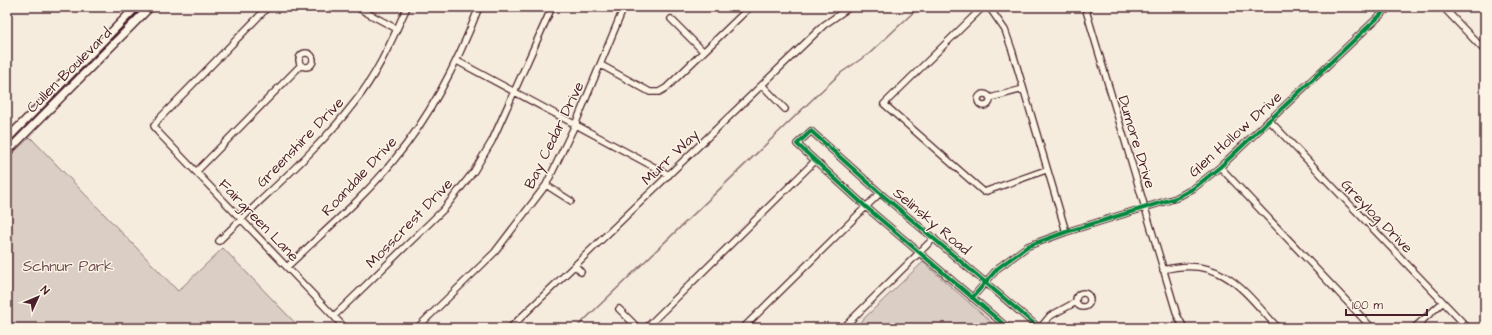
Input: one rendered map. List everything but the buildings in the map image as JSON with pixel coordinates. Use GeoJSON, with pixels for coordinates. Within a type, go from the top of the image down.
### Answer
{"type":"FeatureCollection","features":[{"type":"Feature","properties":{"kind":"main road","name":"Cullen Boulevard"},"geometry":{"type":"LineString","coordinates":[[7,139],[136,7]]}},
{"type":"Feature","properties":{"kind":"main road","name":"Cullen Boulevard"},"geometry":{"type":"LineString","coordinates":[[7,152],[150,7]]}},
{"type":"Feature","properties":{"kind":"main road"},"geometry":{"type":"LineString","coordinates":[[86,57],[94,65]]}},
{"type":"Feature","properties":{"kind":"main road"},"geometry":{"type":"LineString","coordinates":[[15,131],[21,137]]}},
{"type":"Feature","properties":{"kind":"street","name":"Fairgreen Lane"},"geometry":{"type":"LineString","coordinates":[[268,7],[158,119],[154,126],[345,328]]}},
{"type":"Feature","properties":{"kind":"street"},"geometry":{"type":"LineString","coordinates":[[356,7],[397,29]]}},
{"type":"Feature","properties":{"kind":"street","name":"Greenshire Drive"},"geometry":{"type":"LineString","coordinates":[[219,241],[314,148],[355,102],[376,72],[407,7]]}},
{"type":"Feature","properties":{"kind":"street","name":"Roandale Drive"},"geometry":{"type":"LineString","coordinates":[[287,267],[393,161],[432,106],[457,61],[479,7]]}},
{"type":"Feature","properties":{"kind":"street","name":"Mosscrest Drive"},"geometry":{"type":"LineString","coordinates":[[334,316],[444,209],[474,171],[492,141],[515,93],[552,7]]}},
{"type":"Feature","properties":{"kind":"street","name":"Bay Cedar Drive"},"geometry":{"type":"LineString","coordinates":[[417,328],[495,252],[546,185],[575,125],[624,7]]}},
{"type":"Feature","properties":{"kind":"street"},"geometry":{"type":"LineString","coordinates":[[601,65],[650,92],[659,92],[666,88],[750,7]]}},
{"type":"Feature","properties":{"kind":"street","name":"Murr Way"},"geometry":{"type":"LineString","coordinates":[[510,328],[824,25],[850,7]]}},
{"type":"Feature","properties":{"kind":"street"},"geometry":{"type":"LineString","coordinates":[[983,7],[884,104],[984,192],[1046,170]]}},
{"type":"Feature","properties":{"kind":"street"},"geometry":{"type":"LineString","coordinates":[[989,7],[1005,30],[1046,170],[1066,232]]}},
{"type":"Feature","properties":{"kind":"street","name":"Glen Hollow Drive"},"geometry":{"type":"LineString","coordinates":[[972,298],[985,281],[998,268],[1019,252],[1040,241],[1176,198],[1194,188],[1220,167],[1388,7]]}},
{"type":"Feature","properties":{"kind":"street"},"geometry":{"type":"LineString","coordinates":[[1443,7],[1485,51]]}},
{"type":"Feature","properties":{"kind":"street","name":"Dumore Drive"},"geometry":{"type":"LineString","coordinates":[[1086,8],[1144,208],[1177,315],[1184,328]]}},
{"type":"Feature","properties":{"kind":"street"},"geometry":{"type":"LineString","coordinates":[[672,19],[703,51]]}},
{"type":"Feature","properties":{"kind":"street"},"geometry":{"type":"LineString","coordinates":[[457,61],[669,174]]}},
{"type":"Feature","properties":{"kind":"street"},"geometry":{"type":"LineString","coordinates":[[196,172],[301,65]]}},
{"type":"Feature","properties":{"kind":"street"},"geometry":{"type":"LineString","coordinates":[[762,86],[785,109]]}},
{"type":"Feature","properties":{"kind":"street"},"geometry":{"type":"LineString","coordinates":[[990,98],[1023,89]]}},
{"type":"Feature","properties":{"kind":"street","name":"Greylog Drive"},"geometry":{"type":"LineString","coordinates":[[1269,120],[1468,328]]}},
{"type":"Feature","properties":{"kind":"street","name":"Selinsky Road"},"geometry":{"type":"LineString","coordinates":[[814,161],[797,144],[811,131],[880,193],[1039,328]]}},
{"type":"Feature","properties":{"kind":"street"},"geometry":{"type":"LineString","coordinates":[[646,328],[814,161],[1008,328]]}},
{"type":"Feature","properties":{"kind":"street"},"geometry":{"type":"LineString","coordinates":[[1220,167],[1372,328]]}},
{"type":"Feature","properties":{"kind":"street"},"geometry":{"type":"LineString","coordinates":[[546,185],[571,201]]}},
{"type":"Feature","properties":{"kind":"street"},"geometry":{"type":"LineString","coordinates":[[743,328],[880,193]]}},
{"type":"Feature","properties":{"kind":"street"},"geometry":{"type":"LineString","coordinates":[[843,328],[934,238]]}},
{"type":"Feature","properties":{"kind":"street"},"geometry":{"type":"LineString","coordinates":[[575,265],[581,272]]}},
{"type":"Feature","properties":{"kind":"street"},"geometry":{"type":"LineString","coordinates":[[1163,270],[1180,266],[1198,266],[1210,268],[1226,275],[1241,288],[1278,328]]}},
{"type":"Feature","properties":{"kind":"street"},"geometry":{"type":"LineString","coordinates":[[1039,328],[1050,316],[1076,302]]}},
{"type":"Feature","properties":{"kind":"street"},"geometry":{"type":"LineString","coordinates":[[1414,328],[1443,302]]}},
{"type":"Feature","properties":{"kind":"street"},"geometry":{"type":"LineString","coordinates":[[619,308],[638,328]]}},
{"type":"Feature","properties":{"kind":"green space","name":"Schnur Park"},"geometry":{"type":"Polygon","coordinates":[[[30,137],[178,291],[223,248],[300,328],[7,328],[7,159],[30,137]]]}},
{"type":"Feature","properties":{"kind":"green space"},"geometry":{"type":"Polygon","coordinates":[[[923,262],[998,328],[854,328],[923,262]]]}},
{"type":"Feature","properties":{"kind":"waterway"},"geometry":{"type":"LineString","coordinates":[[576,328],[817,95],[842,72],[870,53],[919,7]]}},
{"type":"Feature","properties":{"kind":"cycle path"},"geometry":{"type":"LineString","coordinates":[[972,298],[998,268],[1028,246],[1066,232],[1176,198],[1194,188],[1220,167],[1389,7]]}},
{"type":"Feature","properties":{"kind":"cycle path"},"geometry":{"type":"LineString","coordinates":[[1008,328],[866,207],[797,144],[811,131],[880,193],[1039,328]]}}]}
